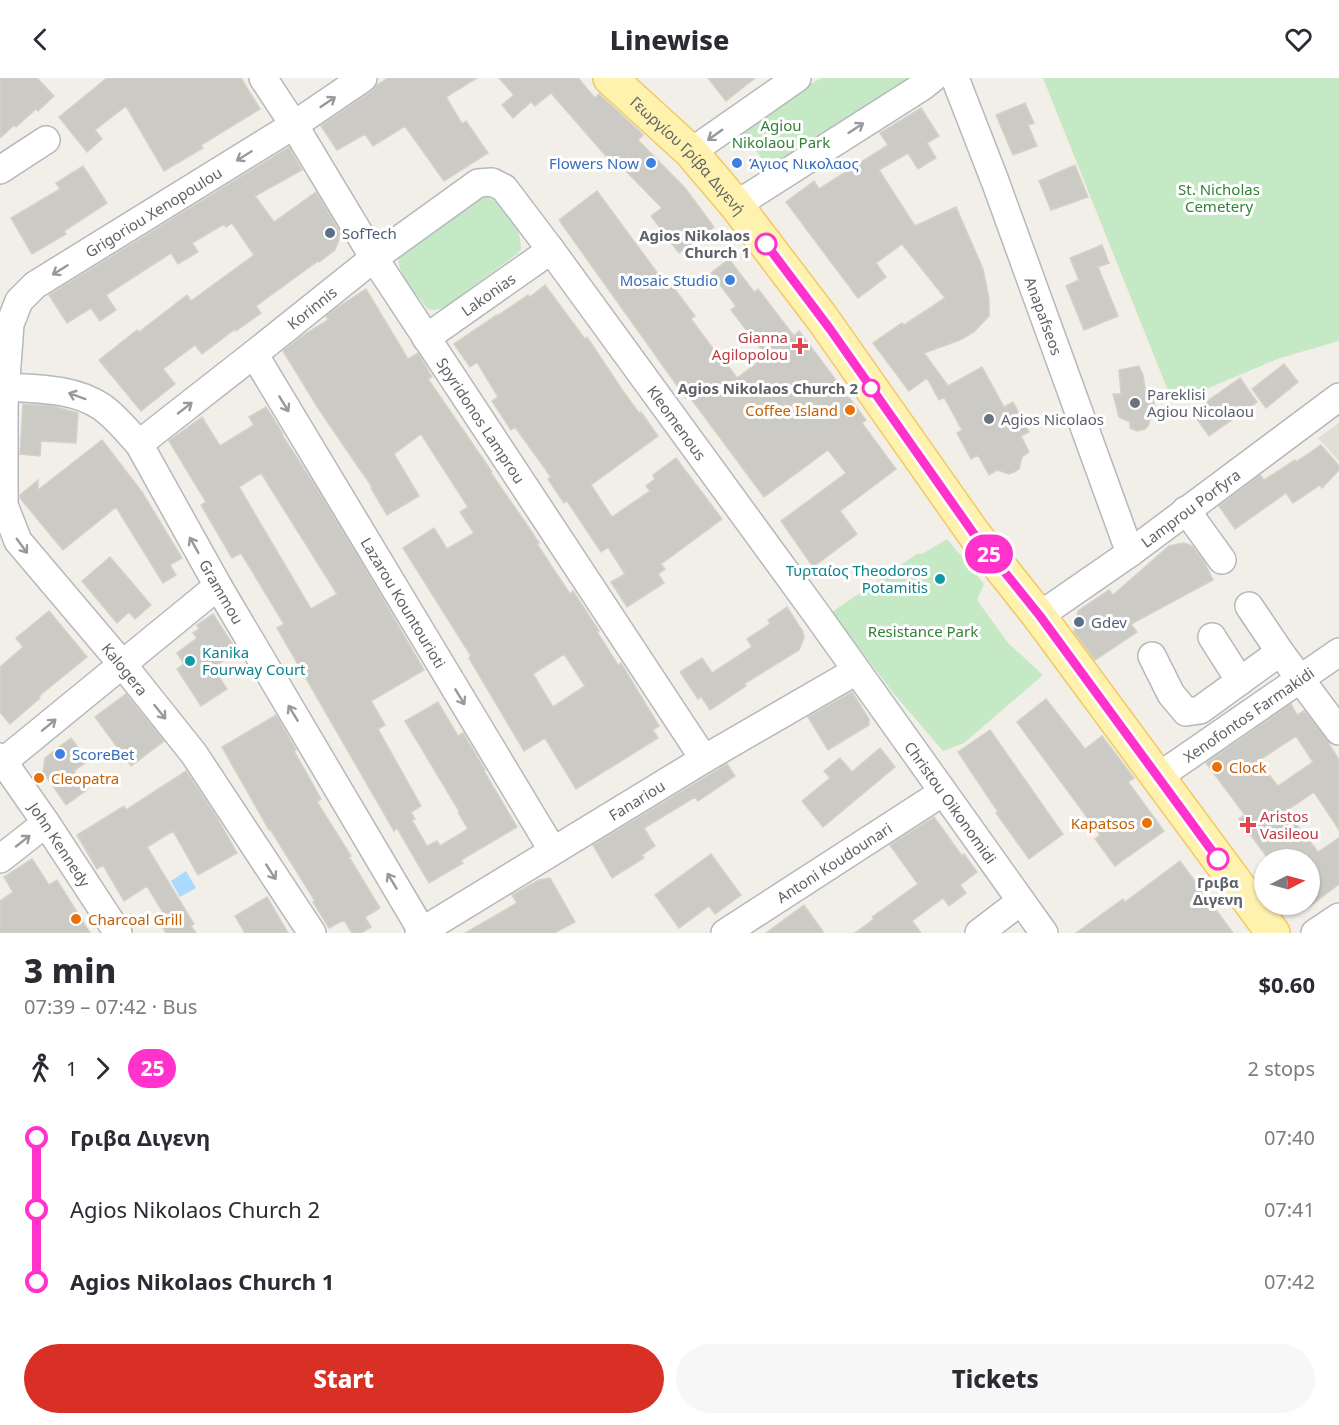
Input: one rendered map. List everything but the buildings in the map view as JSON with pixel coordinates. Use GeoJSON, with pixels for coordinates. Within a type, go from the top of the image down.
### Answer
{"type":"FeatureCollection","features":[{"type":"Feature","properties":{"kind":"main road","name":"Γεωργίου Γρίβα Διγενή"},"geometry":{"type":"LineString","coordinates":[[610,78],[691,152],[736,205],[827,326],[974,534],[1040,616],[1273,933]]}},
{"type":"Feature","properties":{"kind":"street","name":"Spyridonos Lamprou"},"geometry":{"type":"LineString","coordinates":[[263,78],[374,258],[704,759]]}},
{"type":"Feature","properties":{"kind":"street","name":"Grigoriou Xenopoulou"},"geometry":{"type":"LineString","coordinates":[[6,387],[10,324],[19,301],[35,285],[294,125],[363,78]]}},
{"type":"Feature","properties":{"kind":"street"},"geometry":{"type":"LineString","coordinates":[[691,152],[797,78]]}},
{"type":"Feature","properties":{"kind":"street"},"geometry":{"type":"LineString","coordinates":[[736,205],[933,78]]}},
{"type":"Feature","properties":{"kind":"street","name":"Anapafseos"},"geometry":{"type":"LineString","coordinates":[[956,78],[1130,553]]}},
{"type":"Feature","properties":{"kind":"street"},"geometry":{"type":"LineString","coordinates":[[0,170],[46,140]]}},
{"type":"Feature","properties":{"kind":"street","name":"Korinnis"},"geometry":{"type":"LineString","coordinates":[[138,444],[374,258],[478,183],[492,182]]}},
{"type":"Feature","properties":{"kind":"street","name":"Kleomenous"},"geometry":{"type":"LineString","coordinates":[[492,182],[504,188],[551,250],[856,671]]}},
{"type":"Feature","properties":{"kind":"street","name":"Lakonias"},"geometry":{"type":"LineString","coordinates":[[426,338],[551,250]]}},
{"type":"Feature","properties":{"kind":"street","name":"Lazarou Kountourioti"},"geometry":{"type":"LineString","coordinates":[[254,354],[553,852]]}},
{"type":"Feature","properties":{"kind":"street","name":"Grammou"},"geometry":{"type":"LineString","coordinates":[[6,387],[74,393],[102,407],[138,444],[420,932]]}},
{"type":"Feature","properties":{"kind":"street","name":"Kalogera"},"geometry":{"type":"LineString","coordinates":[[6,387],[4,505],[18,541],[123,665],[194,754],[312,933]]}},
{"type":"Feature","properties":{"kind":"street","name":"Lamprou Porfyra"},"geometry":{"type":"LineString","coordinates":[[1040,616],[1130,553],[1339,397]]}},
{"type":"Feature","properties":{"kind":"street"},"geometry":{"type":"LineString","coordinates":[[1186,510],[1222,560]]}},
{"type":"Feature","properties":{"kind":"street"},"geometry":{"type":"LineString","coordinates":[[2,759],[123,665],[218,586]]}},
{"type":"Feature","properties":{"kind":"street"},"geometry":{"type":"LineString","coordinates":[[1249,606],[1339,731]]}},
{"type":"Feature","properties":{"kind":"street"},"geometry":{"type":"LineString","coordinates":[[1212,637],[1240,681]]}},
{"type":"Feature","properties":{"kind":"street"},"geometry":{"type":"LineString","coordinates":[[1152,656],[1171,694],[1186,712],[1200,710],[1280,652]]}},
{"type":"Feature","properties":{"kind":"street","name":"Xenofontos Farmakidi"},"geometry":{"type":"LineString","coordinates":[[1158,777],[1339,652]]}},
{"type":"Feature","properties":{"kind":"street","name":"Fanariou"},"geometry":{"type":"LineString","coordinates":[[420,932],[704,759],[856,671]]}},
{"type":"Feature","properties":{"kind":"street","name":"Christou Oikonomidi"},"geometry":{"type":"LineString","coordinates":[[856,671],[1044,933]]}},
{"type":"Feature","properties":{"kind":"street","name":"John Kennedy"},"geometry":{"type":"LineString","coordinates":[[2,759],[118,933]]}},
{"type":"Feature","properties":{"kind":"street","name":"Antoni Koudounari"},"geometry":{"type":"LineString","coordinates":[[725,933],[943,792]]}},
{"type":"Feature","properties":{"kind":"street"},"geometry":{"type":"LineString","coordinates":[[0,859],[46,823]]}},
{"type":"Feature","properties":{"kind":"street"},"geometry":{"type":"LineString","coordinates":[[979,933],[1021,901]]}},
{"type":"Feature","properties":{"kind":"street"},"geometry":{"type":"LineString","coordinates":[[1315,933],[1339,916]]}},
{"type":"Feature","properties":{"kind":"shaded area"},"geometry":{"type":"Polygon","coordinates":[[[1339,423],[1339,461],[1318,438],[1339,423]]]}},
{"type":"Feature","properties":{"kind":"green space","name":"Agiou Nikolaou Park"},"geometry":{"type":"Polygon","coordinates":[[[821,78],[920,78],[771,171],[739,127],[821,78]]]}},
{"type":"Feature","properties":{"kind":"green space","name":"St. Nicholas Cemetery"},"geometry":{"type":"Polygon","coordinates":[[[1043,78],[1339,78],[1339,341],[1280,358],[1173,403],[1043,78]]]}},
{"type":"Feature","properties":{"kind":"green space"},"geometry":{"type":"Polygon","coordinates":[[[486,197],[500,205],[511,217],[518,233],[521,249],[444,308],[428,309],[413,291],[400,269],[399,256],[476,199],[486,197]]]}},
{"type":"Feature","properties":{"kind":"green space","name":"Resistance Park"},"geometry":{"type":"Polygon","coordinates":[[[947,539],[984,584],[977,600],[1008,643],[1043,675],[964,743],[943,751],[894,694],[832,612],[917,554],[922,554],[947,539]]]}},
{"type":"Feature","properties":{"kind":"water"},"geometry":{"type":"Polygon","coordinates":[[[186,871],[196,888],[180,897],[171,881],[186,871]]]}},
{"type":"Feature","properties":{"kind":"bus line","name":"25"},"geometry":{"type":"LineString","coordinates":[[766,244],[830,329],[974,534],[1040,616],[1218,859]]}},
{"type":"Feature","properties":{"kind":"place","name":"Flowers Now"},"geometry":{"type":"Point","coordinates":[651,163]}},
{"type":"Feature","properties":{"kind":"place","name":"Άγιος Νικολαος"},"geometry":{"type":"Point","coordinates":[737,163]}},
{"type":"Feature","properties":{"kind":"place","name":"SofTech"},"geometry":{"type":"Point","coordinates":[330,233]}},
{"type":"Feature","properties":{"kind":"place","name":"Agios Nikolaos Church 1"},"geometry":{"type":"Point","coordinates":[766,244]}},
{"type":"Feature","properties":{"kind":"place","name":"Mosaic Studio"},"geometry":{"type":"Point","coordinates":[730,280]}},
{"type":"Feature","properties":{"kind":"place","name":"Gianna Agilopolou"},"geometry":{"type":"Point","coordinates":[800,346]}},
{"type":"Feature","properties":{"kind":"place","name":"Agios Nikolaos Church 2"},"geometry":{"type":"Point","coordinates":[871,388]}},
{"type":"Feature","properties":{"kind":"place","name":"Pareklisi Agiou Nicolaou"},"geometry":{"type":"Point","coordinates":[1135,403]}},
{"type":"Feature","properties":{"kind":"place","name":"Coffee Island"},"geometry":{"type":"Point","coordinates":[850,410]}},
{"type":"Feature","properties":{"kind":"place","name":"Agios Nicolaos"},"geometry":{"type":"Point","coordinates":[989,419]}},
{"type":"Feature","properties":{"kind":"place","name":"Τυρταίος Theodoros Potamitis"},"geometry":{"type":"Point","coordinates":[940,579]}},
{"type":"Feature","properties":{"kind":"place","name":"Gdev"},"geometry":{"type":"Point","coordinates":[1079,622]}},
{"type":"Feature","properties":{"kind":"place","name":"Kanika Fourway Court"},"geometry":{"type":"Point","coordinates":[190,661]}},
{"type":"Feature","properties":{"kind":"place","name":"ScoreBet"},"geometry":{"type":"Point","coordinates":[60,754]}},
{"type":"Feature","properties":{"kind":"place","name":"Clock"},"geometry":{"type":"Point","coordinates":[1217,767]}},
{"type":"Feature","properties":{"kind":"place","name":"Cleopatra"},"geometry":{"type":"Point","coordinates":[39,778]}},
{"type":"Feature","properties":{"kind":"place","name":"Kapatsos"},"geometry":{"type":"Point","coordinates":[1147,823]}},
{"type":"Feature","properties":{"kind":"place","name":"Aristos Vasileou"},"geometry":{"type":"Point","coordinates":[1248,825]}},
{"type":"Feature","properties":{"kind":"place","name":"Γριβα Διγενη"},"geometry":{"type":"Point","coordinates":[1218,859]}},
{"type":"Feature","properties":{"kind":"place","name":"Charcoal Grill"},"geometry":{"type":"Point","coordinates":[76,919]}}]}
